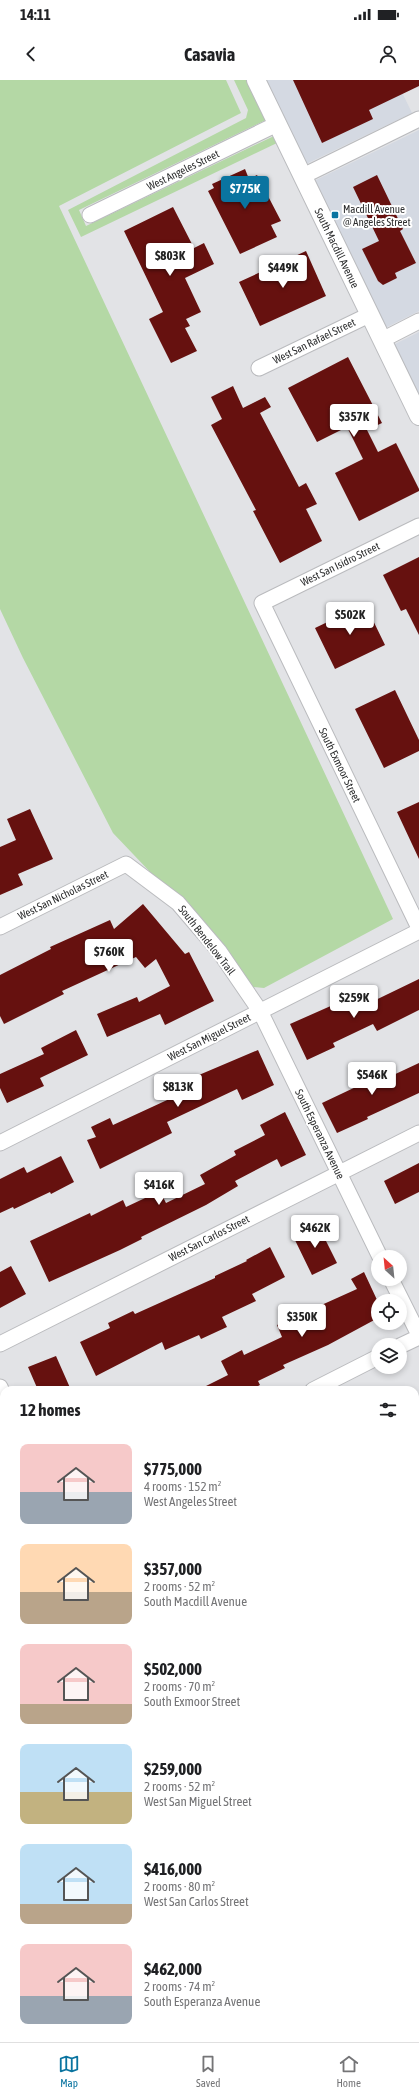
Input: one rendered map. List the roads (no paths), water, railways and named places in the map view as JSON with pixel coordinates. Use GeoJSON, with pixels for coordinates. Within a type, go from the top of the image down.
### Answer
{"type":"FeatureCollection","features":[{"type":"Feature","properties":{"kind":"street","name":"South Macdill Avenue"},"geometry":{"type":"LineString","coordinates":[[256,80],[419,416]]}},
{"type":"Feature","properties":{"kind":"street"},"geometry":{"type":"LineString","coordinates":[[303,176],[419,119]]}},
{"type":"Feature","properties":{"kind":"street","name":"West Angeles Street"},"geometry":{"type":"LineString","coordinates":[[90,215],[277,124]]}},
{"type":"Feature","properties":{"kind":"street","name":"West San Rafael Street"},"geometry":{"type":"LineString","coordinates":[[259,368],[369,315]]}},
{"type":"Feature","properties":{"kind":"street"},"geometry":{"type":"LineString","coordinates":[[382,340],[419,322]]}},
{"type":"Feature","properties":{"kind":"street","name":"West San Isidro Street"},"geometry":{"type":"LineString","coordinates":[[262,602],[419,526]]}},
{"type":"Feature","properties":{"kind":"street","name":"South Exmoor Street"},"geometry":{"type":"LineString","coordinates":[[262,602],[419,930]]}},
{"type":"Feature","properties":{"kind":"street","name":"West San Nicholas Street"},"geometry":{"type":"LineString","coordinates":[[0,927],[126,864]]}},
{"type":"Feature","properties":{"kind":"street","name":"South Bendelow Trail"},"geometry":{"type":"LineString","coordinates":[[126,864],[178,903],[218,952],[260,1011]]}},
{"type":"Feature","properties":{"kind":"street","name":"West San Miguel Street"},"geometry":{"type":"LineString","coordinates":[[0,1143],[419,930]]}},
{"type":"Feature","properties":{"kind":"street","name":"South Esperanza Avenue"},"geometry":{"type":"LineString","coordinates":[[260,1011],[377,1250]]}},
{"type":"Feature","properties":{"kind":"street","name":"West San Carlos Street"},"geometry":{"type":"LineString","coordinates":[[0,1344],[419,1133]]}},
{"type":"Feature","properties":{"kind":"street"},"geometry":{"type":"LineString","coordinates":[[394,1286],[419,1336],[407,1342]]}},
{"type":"Feature","properties":{"kind":"street"},"geometry":{"type":"LineString","coordinates":[[321,1386],[371,1361]]}},
{"type":"Feature","properties":{"kind":"place","name":"Macdill Avenue @ Angeles Street"},"geometry":{"type":"Point","coordinates":[335,215]}}]}
